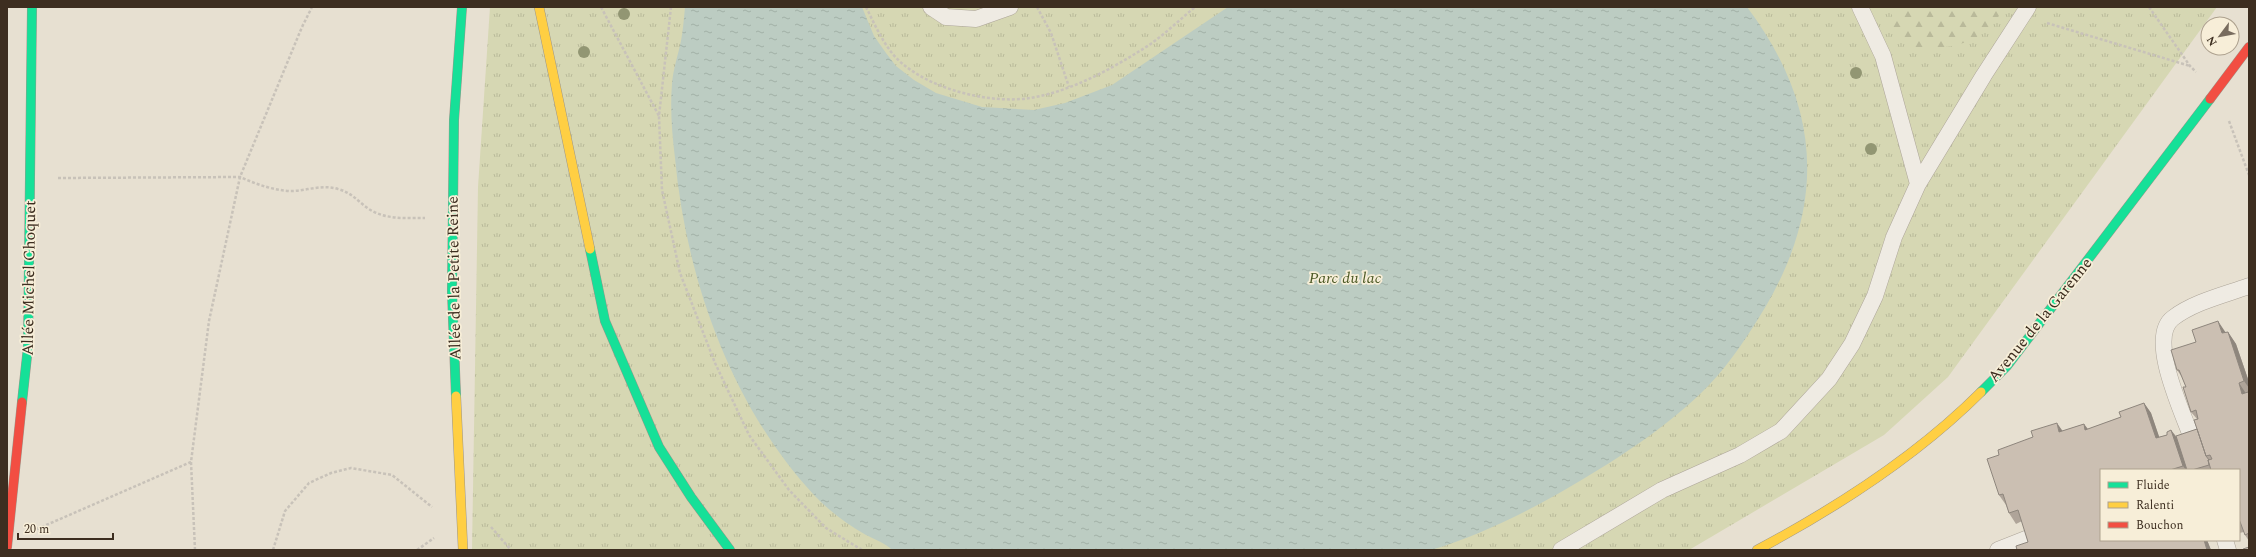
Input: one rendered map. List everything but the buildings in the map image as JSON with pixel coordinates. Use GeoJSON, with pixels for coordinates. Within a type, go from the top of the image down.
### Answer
{"type":"FeatureCollection","features":[{"type":"Feature","properties":{"kind":"street","name":"Allée Michel Choquet"},"geometry":{"type":"LineString","coordinates":[[8,545],[28,347],[32,7]]}},
{"type":"Feature","properties":{"kind":"street","name":"Allée de la Petite Reine"},"geometry":{"type":"LineString","coordinates":[[462,7],[454,120],[452,292],[463,550]]}},
{"type":"Feature","properties":{"kind":"street"},"geometry":{"type":"LineString","coordinates":[[539,7],[605,321],[659,447],[690,497],[730,550]]}},
{"type":"Feature","properties":{"kind":"street","name":"Avenue de la Garenne"},"geometry":{"type":"LineString","coordinates":[[1757,550],[1802,526],[1902,459],[1955,418],[2007,366],[2169,155],[2249,47]]}},
{"type":"Feature","properties":{"kind":"lane"},"geometry":{"type":"LineString","coordinates":[[931,7],[946,17],[976,19],[1010,7]]}},
{"type":"Feature","properties":{"kind":"lane"},"geometry":{"type":"LineString","coordinates":[[1860,7],[1883,56],[1918,184]]}},
{"type":"Feature","properties":{"kind":"lane"},"geometry":{"type":"LineString","coordinates":[[1561,550],[1662,490],[1740,455],[1781,431],[1829,379],[1852,344],[1875,296],[1894,237],[1918,184],[1984,75],[2026,11]]}},
{"type":"Feature","properties":{"kind":"lane"},"geometry":{"type":"LineString","coordinates":[[2191,436],[2164,356],[2163,335],[2171,319],[2185,311],[2249,286]]}},
{"type":"Feature","properties":{"kind":"lane"},"geometry":{"type":"LineString","coordinates":[[1998,550],[2031,537]]}},
{"type":"Feature","properties":{"kind":"path"},"geometry":{"type":"LineString","coordinates":[[195,550],[191,462],[209,321],[240,177],[312,7]]}},
{"type":"Feature","properties":{"kind":"path"},"geometry":{"type":"LineString","coordinates":[[601,7],[659,116]]}},
{"type":"Feature","properties":{"kind":"path"},"geometry":{"type":"LineString","coordinates":[[670,7],[659,116],[662,190],[680,273],[715,363],[749,435],[789,490],[826,528],[862,550]]}},
{"type":"Feature","properties":{"kind":"path"},"geometry":{"type":"LineString","coordinates":[[866,7],[880,36],[903,65],[924,79],[950,90],[987,98],[1029,98],[1069,87],[1140,51],[1195,7]]}},
{"type":"Feature","properties":{"kind":"path"},"geometry":{"type":"LineString","coordinates":[[1037,7],[1051,33],[1069,87]]}},
{"type":"Feature","properties":{"kind":"path"},"geometry":{"type":"LineString","coordinates":[[2026,11],[2190,66],[2149,7]]}},
{"type":"Feature","properties":{"kind":"path"},"geometry":{"type":"LineString","coordinates":[[31,178],[240,177],[260,186],[289,191],[323,187],[338,189],[352,195],[368,208],[393,218],[428,218],[453,212]]}},
{"type":"Feature","properties":{"kind":"path"},"geometry":{"type":"LineString","coordinates":[[8,545],[191,462]]}},
{"type":"Feature","properties":{"kind":"path"},"geometry":{"type":"LineString","coordinates":[[273,550],[285,511],[309,483],[331,472],[351,468],[392,475],[433,507]]}},
{"type":"Feature","properties":{"kind":"green space","name":"Parc du lac"},"geometry":{"type":"Polygon","coordinates":[[[490,7],[2217,7],[2210,16],[2200,16],[2200,30],[1948,377],[1884,435],[1689,550],[472,550],[478,187],[490,7]]]}},
{"type":"Feature","properties":{"kind":"green space"},"geometry":{"type":"Polygon","coordinates":[[[1891,7],[2004,7],[1996,20],[1987,30],[1964,43],[1938,48],[1910,49],[1894,35],[1891,7]]]}},
{"type":"Feature","properties":{"kind":"water","name":"Parc du lac"},"geometry":{"type":"Polygon","coordinates":[[[685,7],[862,7],[874,36],[886,53],[896,66],[914,80],[936,93],[982,107],[1034,110],[1065,103],[1112,85],[1228,7],[1747,7],[1771,43],[1789,80],[1801,117],[1807,154],[1806,191],[1799,229],[1786,267],[1766,306],[1753,327],[1732,357],[1709,385],[1678,414],[1644,440],[1609,463],[1539,504],[1486,530],[1431,550],[892,550],[866,535],[832,512],[814,495],[785,460],[759,422],[736,381],[718,338],[702,294],[690,249],[681,203],[673,140],[671,93],[674,68],[682,37],[685,7]]]}},
{"type":"Feature","properties":{"kind":"traffic: fast"},"geometry":{"type":"LineString","coordinates":[[22,402],[28,347],[32,7]]}},
{"type":"Feature","properties":{"kind":"traffic: fast"},"geometry":{"type":"LineString","coordinates":[[456,396],[452,292],[454,120],[462,7]]}},
{"type":"Feature","properties":{"kind":"traffic: fast"},"geometry":{"type":"LineString","coordinates":[[1981,392],[2007,366],[2210,99]]}},
{"type":"Feature","properties":{"kind":"traffic: fast"},"geometry":{"type":"LineString","coordinates":[[590,249],[605,321],[659,447],[691,497],[730,550]]}},
{"type":"Feature","properties":{"kind":"traffic: slow"},"geometry":{"type":"LineString","coordinates":[[539,7],[590,249]]}},
{"type":"Feature","properties":{"kind":"traffic: slow"},"geometry":{"type":"LineString","coordinates":[[1757,550],[1787,534],[1875,479],[1931,437],[1981,392]]}},
{"type":"Feature","properties":{"kind":"traffic: slow"},"geometry":{"type":"LineString","coordinates":[[456,396],[463,550]]}},
{"type":"Feature","properties":{"kind":"traffic: jam"},"geometry":{"type":"LineString","coordinates":[[2210,99],[2249,47]]}},
{"type":"Feature","properties":{"kind":"traffic: jam"},"geometry":{"type":"LineString","coordinates":[[7,547],[22,402]]}}]}
